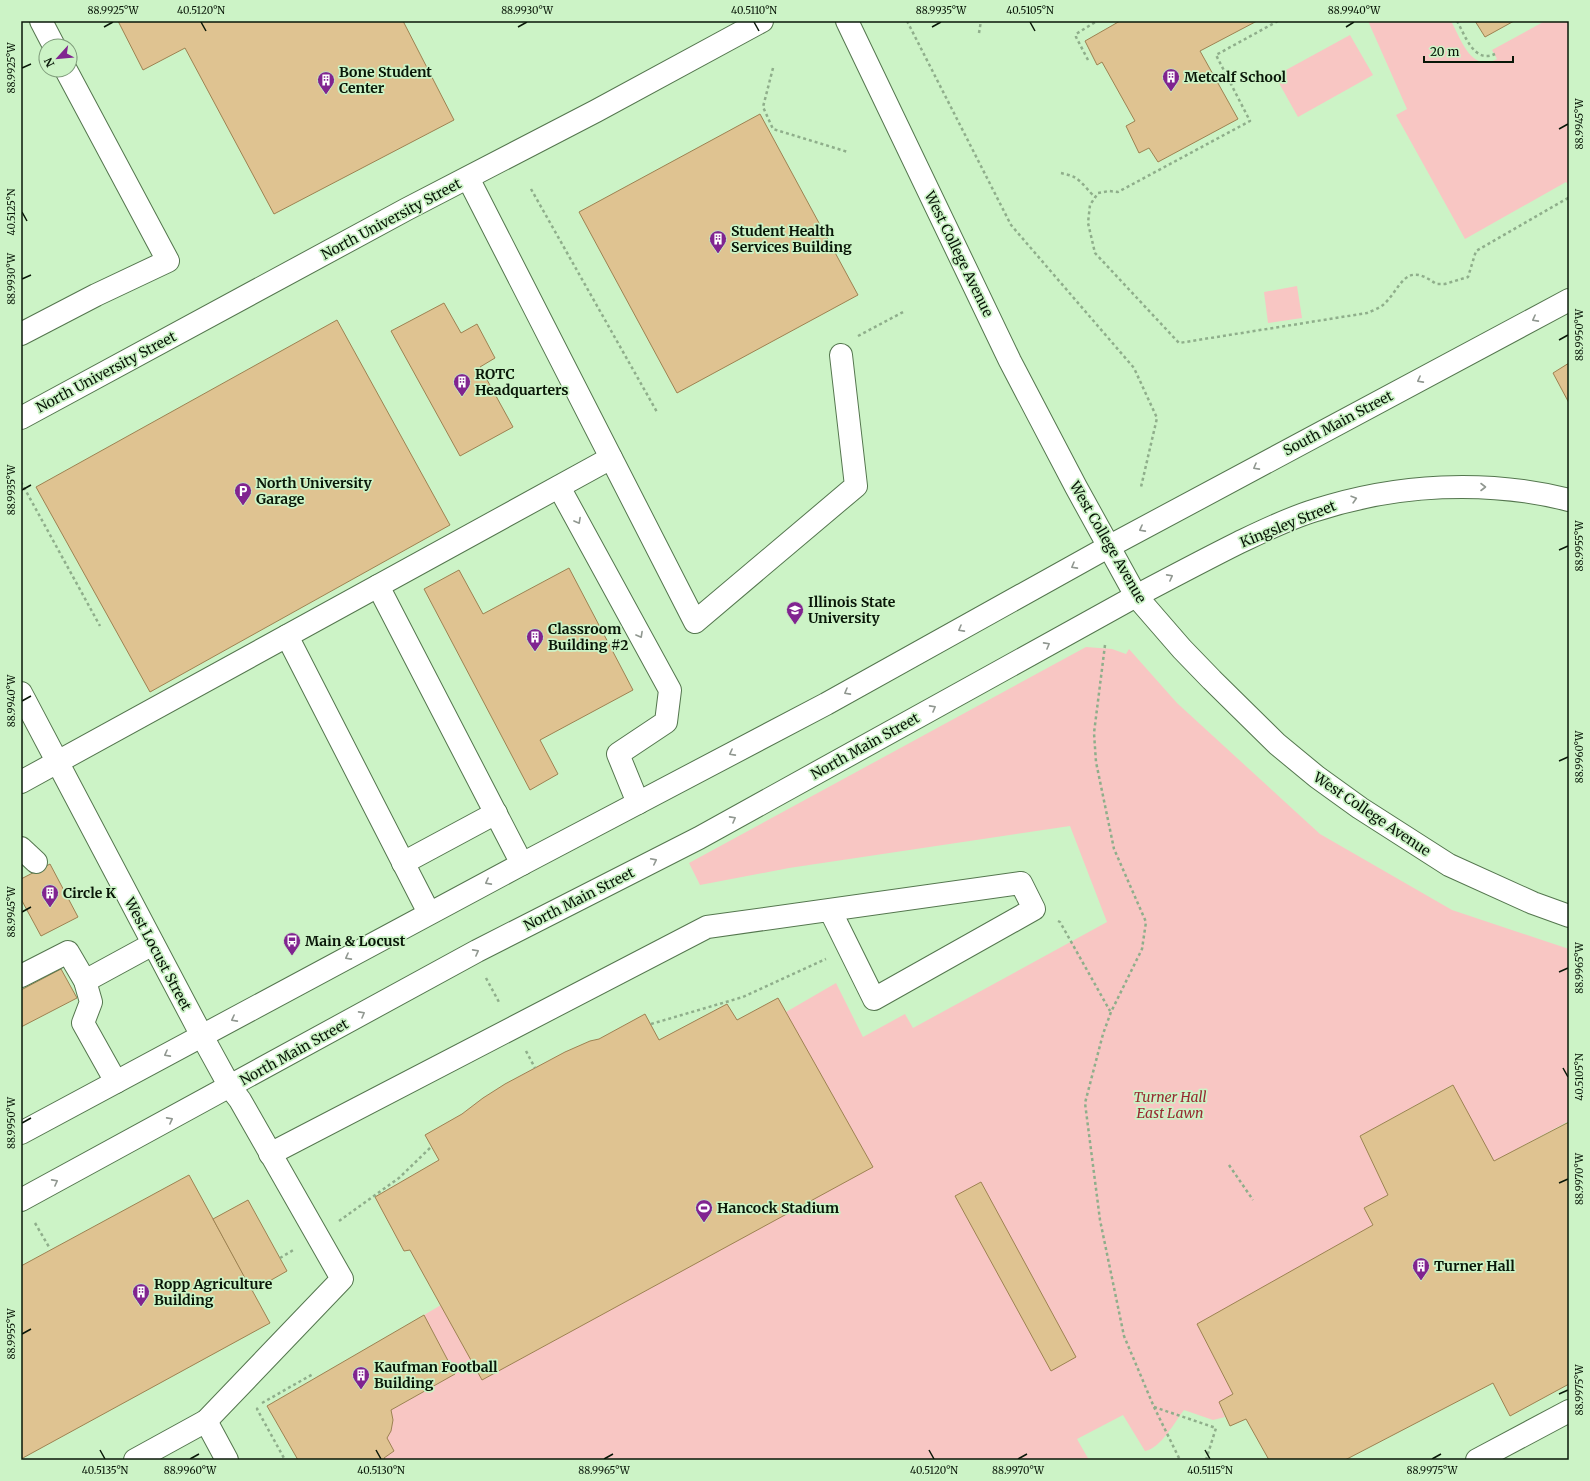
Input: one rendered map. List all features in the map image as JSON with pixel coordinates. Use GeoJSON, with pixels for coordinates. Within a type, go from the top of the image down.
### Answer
{"type":"FeatureCollection","features":[{"type":"Feature","properties":{"kind":"main road"},"geometry":{"type":"LineString","coordinates":[[41,21],[50,38]]}},
{"type":"Feature","properties":{"kind":"main road","name":"North University Street"},"geometry":{"type":"LineString","coordinates":[[21,418],[407,209],[596,111],[762,21]]}},
{"type":"Feature","properties":{"kind":"main road","name":"West College Avenue"},"geometry":{"type":"LineString","coordinates":[[847,21],[1010,360],[1108,547],[1136,596],[1182,649],[1212,680],[1277,744],[1317,777],[1360,808],[1449,865],[1533,903],[1569,916]]}},
{"type":"Feature","properties":{"kind":"main road"},"geometry":{"type":"LineString","coordinates":[[21,334],[168,262],[70,78]]}},
{"type":"Feature","properties":{"kind":"main road"},"geometry":{"type":"LineString","coordinates":[[468,178],[695,622],[856,486],[841,355]]}},
{"type":"Feature","properties":{"kind":"main road","name":"South Main Street"},"geometry":{"type":"LineString","coordinates":[[1108,547],[1569,300]]}},
{"type":"Feature","properties":{"kind":"main road"},"geometry":{"type":"LineString","coordinates":[[21,782],[611,458]]}},
{"type":"Feature","properties":{"kind":"main road"},"geometry":{"type":"LineString","coordinates":[[559,487],[670,690],[666,722],[618,754],[638,803]]}},
{"type":"Feature","properties":{"kind":"main road","name":"Kingsley Street"},"geometry":{"type":"LineString","coordinates":[[1136,596],[1192,566],[1269,528],[1314,510],[1363,496],[1424,488],[1488,487],[1550,495],[1569,500]]}},
{"type":"Feature","properties":{"kind":"main road"},"geometry":{"type":"LineString","coordinates":[[21,1134],[430,913],[819,707],[1108,547]]}},
{"type":"Feature","properties":{"kind":"main road"},"geometry":{"type":"LineString","coordinates":[[378,586],[522,864]]}},
{"type":"Feature","properties":{"kind":"main road","name":"North Main Street"},"geometry":{"type":"LineString","coordinates":[[21,1200],[477,951],[699,838],[1136,596]]}},
{"type":"Feature","properties":{"kind":"main road"},"geometry":{"type":"LineString","coordinates":[[287,636],[430,913]]}},
{"type":"Feature","properties":{"kind":"main road","name":"West Locust Street"},"geometry":{"type":"LineString","coordinates":[[21,693],[202,1036],[342,1279],[206,1421]]}},
{"type":"Feature","properties":{"kind":"main road"},"geometry":{"type":"LineString","coordinates":[[403,863],[496,813]]}},
{"type":"Feature","properties":{"kind":"main road"},"geometry":{"type":"LineString","coordinates":[[270,1154],[707,927],[830,910],[1020,884],[1034,909],[874,999],[830,910]]}},
{"type":"Feature","properties":{"kind":"main road"},"geometry":{"type":"LineString","coordinates":[[85,981],[153,944]]}},
{"type":"Feature","properties":{"kind":"main road"},"geometry":{"type":"LineString","coordinates":[[21,976],[68,952],[85,981],[91,1002],[83,1023],[116,1082]]}},
{"type":"Feature","properties":{"kind":"main road"},"geometry":{"type":"LineString","coordinates":[[1477,1460],[1569,1412]]}},
{"type":"Feature","properties":{"kind":"main road"},"geometry":{"type":"LineString","coordinates":[[135,1460],[206,1421],[227,1460]]}},
{"type":"Feature","properties":{"kind":"path"},"geometry":{"type":"LineString","coordinates":[[907,21],[1011,225],[1134,368],[1157,418],[1141,487]]}},
{"type":"Feature","properties":{"kind":"path"},"geometry":{"type":"LineString","coordinates":[[979,33],[981,21]]}},
{"type":"Feature","properties":{"kind":"path"},"geometry":{"type":"LineString","coordinates":[[1088,60],[1076,37],[1076,34],[1097,21]]}},
{"type":"Feature","properties":{"kind":"path"},"geometry":{"type":"LineString","coordinates":[[1278,21],[1216,56],[1250,121],[1118,192],[1109,191],[1098,193],[1090,205],[1088,223],[1095,253],[1178,343],[1367,313],[1383,305],[1400,282],[1418,274],[1427,277],[1436,284],[1445,284],[1468,276],[1476,251],[1568,198],[1569,200]]}},
{"type":"Feature","properties":{"kind":"path"},"geometry":{"type":"LineString","coordinates":[[1457,21],[1473,50],[1481,56],[1489,57],[1495,54]]}},
{"type":"Feature","properties":{"kind":"path"},"geometry":{"type":"LineString","coordinates":[[773,68],[763,107],[774,129],[848,152]]}},
{"type":"Feature","properties":{"kind":"path"},"geometry":{"type":"LineString","coordinates":[[1061,173],[1074,177],[1080,181],[1086,190],[1095,197]]}},
{"type":"Feature","properties":{"kind":"path"},"geometry":{"type":"LineString","coordinates":[[531,189],[657,412]]}},
{"type":"Feature","properties":{"kind":"path"},"geometry":{"type":"LineString","coordinates":[[841,355],[841,345],[905,311]]}},
{"type":"Feature","properties":{"kind":"path"},"geometry":{"type":"LineString","coordinates":[[21,482],[100,626]]}},
{"type":"Feature","properties":{"kind":"path"},"geometry":{"type":"LineString","coordinates":[[1105,641],[1094,733],[1096,762],[1114,849],[1146,922],[1142,949],[1111,1012],[1103,1034],[1085,1103],[1100,1220],[1124,1336],[1154,1406],[1180,1460]]}},
{"type":"Feature","properties":{"kind":"path"},"geometry":{"type":"LineString","coordinates":[[1034,909],[1060,922],[1111,1012]]}},
{"type":"Feature","properties":{"kind":"path"},"geometry":{"type":"LineString","coordinates":[[651,1024],[743,996],[811,966],[849,946]]}},
{"type":"Feature","properties":{"kind":"path"},"geometry":{"type":"LineString","coordinates":[[280,1258],[317,1236],[398,1178],[431,1147]]}},
{"type":"Feature","properties":{"kind":"path"},"geometry":{"type":"LineString","coordinates":[[1229,1164],[1254,1200]]}},
{"type":"Feature","properties":{"kind":"path"},"geometry":{"type":"LineString","coordinates":[[36,1223],[49,1248]]}},
{"type":"Feature","properties":{"kind":"path"},"geometry":{"type":"LineString","coordinates":[[284,1460],[257,1409],[260,1404],[313,1374]]}},
{"type":"Feature","properties":{"kind":"path"},"geometry":{"type":"LineString","coordinates":[[1154,1406],[1216,1428],[1206,1460]]}},
{"type":"Feature","properties":{"kind":"green space"},"geometry":{"type":"Polygon","coordinates":[[[1368,21],[1451,21],[1468,52],[1480,62],[1488,62],[1497,59],[1492,50],[1545,21],[1569,21],[1569,186],[1566,182],[1465,239],[1396,115],[1407,109],[1368,21]]]}},
{"type":"Feature","properties":{"kind":"green space"},"geometry":{"type":"Polygon","coordinates":[[[1350,35],[1373,75],[1298,117],[1275,76],[1350,35]]]}},
{"type":"Feature","properties":{"kind":"green space"},"geometry":{"type":"Polygon","coordinates":[[[1297,286],[1302,318],[1268,323],[1264,292],[1297,286]]]}},
{"type":"Feature","properties":{"kind":"green space","name":"Turner Hall East Lawn"},"geometry":{"type":"Polygon","coordinates":[[[1086,647],[1112,649],[1126,654],[1129,649],[1177,703],[1320,834],[1452,910],[1569,949],[1569,1121],[1494,1161],[1452,1085],[1360,1136],[1388,1195],[1364,1208],[1373,1225],[1198,1324],[1233,1394],[1224,1399],[1220,1405],[1225,1417],[1213,1420],[1184,1410],[1162,1440],[1151,1449],[1145,1451],[1123,1415],[1077,1439],[1089,1460],[385,1460],[386,1443],[392,1422],[391,1410],[455,1374],[424,1315],[441,1305],[410,1250],[404,1251],[375,1197],[439,1160],[425,1135],[462,1114],[483,1098],[525,1073],[565,1052],[599,1039],[645,1014],[659,1040],[727,1004],[737,1020],[778,998],[786,1012],[836,983],[863,1037],[905,1014],[913,1028],[1107,922],[1070,826],[789,868],[700,885],[689,863],[1086,647]]]}},
{"type":"Feature","properties":{"kind":"building","name":"Bone Student Center"},"geometry":{"type":"Polygon","coordinates":[[[118,21],[403,21],[454,120],[274,214],[185,48],[143,70],[118,21]]]}},
{"type":"Feature","properties":{"kind":"building","name":"Metcalf School"},"geometry":{"type":"Polygon","coordinates":[[[1120,21],[1257,21],[1200,51],[1238,119],[1158,162],[1149,148],[1139,153],[1126,126],[1135,121],[1102,62],[1097,65],[1085,41],[1120,21]]]}},
{"type":"Feature","properties":{"kind":"building"},"geometry":{"type":"Polygon","coordinates":[[[1475,21],[1514,21],[1485,37],[1475,21]]]}},
{"type":"Feature","properties":{"kind":"building","name":"Student Health Services Building"},"geometry":{"type":"Polygon","coordinates":[[[760,114],[858,295],[677,393],[579,212],[760,114]]]}},
{"type":"Feature","properties":{"kind":"building","name":"ROTC Headquarters"},"geometry":{"type":"Polygon","coordinates":[[[444,303],[461,333],[477,324],[495,358],[480,367],[513,427],[460,456],[391,331],[444,303]]]}},
{"type":"Feature","properties":{"kind":"building","name":"North University Garage"},"geometry":{"type":"Polygon","coordinates":[[[337,320],[450,525],[150,692],[36,487],[337,320]]]}},
{"type":"Feature","properties":{"kind":"building"},"geometry":{"type":"Polygon","coordinates":[[[1569,363],[1569,403],[1553,373],[1569,363]]]}},
{"type":"Feature","properties":{"kind":"building","name":"Classroom Building #2"},"geometry":{"type":"Polygon","coordinates":[[[569,568],[633,690],[540,740],[558,774],[530,790],[424,589],[459,570],[483,614],[569,568]]]}},
{"type":"Feature","properties":{"kind":"building","name":"Circle K"},"geometry":{"type":"Polygon","coordinates":[[[50,864],[78,917],[41,936],[21,899],[21,879],[50,864]]]}},
{"type":"Feature","properties":{"kind":"building"},"geometry":{"type":"Polygon","coordinates":[[[61,969],[77,998],[21,1027],[21,990],[61,969]]]}},
{"type":"Feature","properties":{"kind":"building"},"geometry":{"type":"Polygon","coordinates":[[[778,998],[873,1167],[482,1380],[410,1250],[404,1251],[375,1197],[439,1160],[425,1135],[462,1114],[505,1084],[565,1052],[590,1041],[599,1039],[645,1014],[659,1040],[727,1004],[737,1020],[778,998]]]}},
{"type":"Feature","properties":{"kind":"building","name":"Turner Hall"},"geometry":{"type":"Polygon","coordinates":[[[1453,1085],[1494,1161],[1569,1122],[1569,1384],[1510,1416],[1493,1383],[1345,1460],[1269,1460],[1246,1419],[1230,1426],[1219,1402],[1233,1394],[1197,1324],[1373,1225],[1364,1208],[1388,1195],[1360,1136],[1453,1085]]]}},
{"type":"Feature","properties":{"kind":"building","name":"Ropp Agriculture Building"},"geometry":{"type":"Polygon","coordinates":[[[189,1175],[270,1323],[21,1459],[21,1266],[189,1175]]]}},
{"type":"Feature","properties":{"kind":"building"},"geometry":{"type":"Polygon","coordinates":[[[981,1182],[1076,1357],[1051,1371],[955,1196],[981,1182]]]}},
{"type":"Feature","properties":{"kind":"building"},"geometry":{"type":"Polygon","coordinates":[[[248,1200],[287,1271],[252,1291],[213,1219],[248,1200]]]}},
{"type":"Feature","properties":{"kind":"building","name":"Kaufman Football Building"},"geometry":{"type":"Polygon","coordinates":[[[424,1315],[455,1374],[391,1410],[393,1420],[391,1431],[387,1438],[394,1451],[384,1458],[385,1460],[298,1460],[267,1406],[424,1315]]]}},
{"type":"Feature","properties":{"kind":"place","name":"Metcalf School"},"geometry":{"type":"Point","coordinates":[1171,92]}},
{"type":"Feature","properties":{"kind":"place","name":"Bone Student Center"},"geometry":{"type":"Point","coordinates":[326,95]}},
{"type":"Feature","properties":{"kind":"place","name":"Student Health Services Building"},"geometry":{"type":"Point","coordinates":[718,254]}},
{"type":"Feature","properties":{"kind":"place","name":"ROTC Headquarters"},"geometry":{"type":"Point","coordinates":[462,397]}},
{"type":"Feature","properties":{"kind":"place","name":"North University Garage"},"geometry":{"type":"Point","coordinates":[243,506]}},
{"type":"Feature","properties":{"kind":"place","name":"Illinois State University"},"geometry":{"type":"Point","coordinates":[795,625]}},
{"type":"Feature","properties":{"kind":"place","name":"Classroom Building #2"},"geometry":{"type":"Point","coordinates":[535,652]}},
{"type":"Feature","properties":{"kind":"place","name":"Circle K"},"geometry":{"type":"Point","coordinates":[50,908]}},
{"type":"Feature","properties":{"kind":"place","name":"Main & Locust"},"geometry":{"type":"Point","coordinates":[292,956]}},
{"type":"Feature","properties":{"kind":"place","name":"Hancock Stadium"},"geometry":{"type":"Point","coordinates":[704,1223]}},
{"type":"Feature","properties":{"kind":"place","name":"Turner Hall"},"geometry":{"type":"Point","coordinates":[1421,1281]}},
{"type":"Feature","properties":{"kind":"place","name":"Ropp Agriculture Building"},"geometry":{"type":"Point","coordinates":[141,1307]}},
{"type":"Feature","properties":{"kind":"place","name":"Kaufman Football Building"},"geometry":{"type":"Point","coordinates":[361,1390]}}]}
